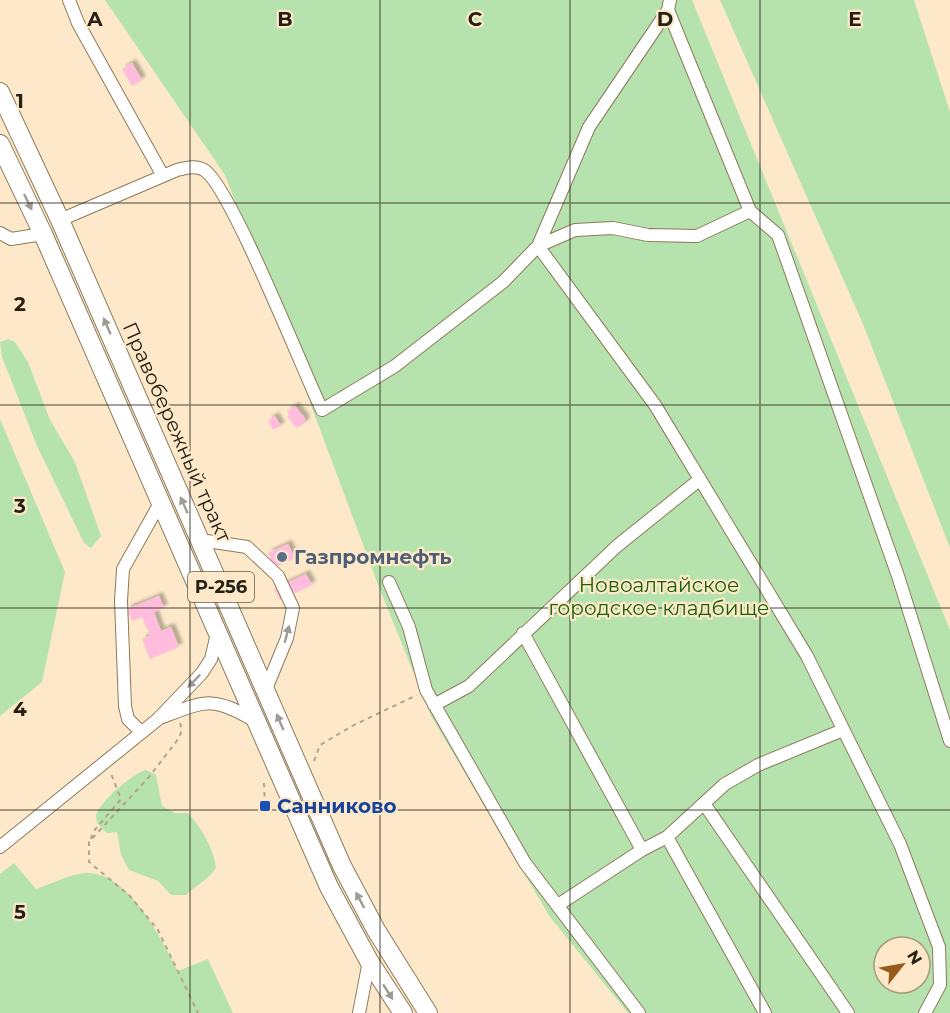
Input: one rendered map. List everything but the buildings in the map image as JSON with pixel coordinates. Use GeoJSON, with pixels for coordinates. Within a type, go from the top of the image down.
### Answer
{"type":"FeatureCollection","features":[{"type":"Feature","properties":{"kind":"highway"},"geometry":{"type":"LineString","coordinates":[[0,85],[23,139]]}},
{"type":"Feature","properties":{"kind":"highway","name":"Правобережный тракт"},"geometry":{"type":"LineString","coordinates":[[0,92],[60,220],[342,866],[376,930],[428,1013]]}},
{"type":"Feature","properties":{"kind":"highway","name":"Р-256"},"geometry":{"type":"LineString","coordinates":[[1,147],[43,234],[329,887],[369,961],[403,1013]]}},
{"type":"Feature","properties":{"kind":"street"},"geometry":{"type":"LineString","coordinates":[[69,0],[78,23],[163,176]]}},
{"type":"Feature","properties":{"kind":"street"},"geometry":{"type":"LineString","coordinates":[[60,220],[163,176],[191,167],[204,170],[215,182],[248,244],[322,410],[395,366],[503,282],[538,246],[589,127],[669,5]]}},
{"type":"Feature","properties":{"kind":"street"},"geometry":{"type":"LineString","coordinates":[[669,5],[750,211],[778,235],[898,576],[950,741]]}},
{"type":"Feature","properties":{"kind":"street"},"geometry":{"type":"LineString","coordinates":[[538,246],[575,230],[613,228],[648,235],[698,236],[750,211]]}},
{"type":"Feature","properties":{"kind":"street"},"geometry":{"type":"LineString","coordinates":[[0,233],[11,239],[43,234]]}},
{"type":"Feature","properties":{"kind":"street"},"geometry":{"type":"LineString","coordinates":[[538,246],[655,405],[807,656],[900,844],[944,944],[940,985],[925,1013]]}},
{"type":"Feature","properties":{"kind":"street"},"geometry":{"type":"LineString","coordinates":[[434,705],[469,686],[617,546],[699,480]]}},
{"type":"Feature","properties":{"kind":"street"},"geometry":{"type":"LineString","coordinates":[[141,732],[128,719],[125,706],[121,601],[123,569],[160,503]]}},
{"type":"Feature","properties":{"kind":"street"},"geometry":{"type":"LineString","coordinates":[[200,540],[247,547],[278,576],[293,608],[287,638],[266,689]]}},
{"type":"Feature","properties":{"kind":"street"},"geometry":{"type":"LineString","coordinates":[[389,582],[409,627],[426,690],[525,863],[639,1013]]}},
{"type":"Feature","properties":{"kind":"street"},"geometry":{"type":"LineString","coordinates":[[523,633],[642,850]]}},
{"type":"Feature","properties":{"kind":"street"},"geometry":{"type":"LineString","coordinates":[[0,847],[157,720],[202,673],[211,659],[217,634]]}},
{"type":"Feature","properties":{"kind":"street"},"geometry":{"type":"LineString","coordinates":[[157,720],[202,703],[218,703],[232,707],[255,721]]}},
{"type":"Feature","properties":{"kind":"street"},"geometry":{"type":"LineString","coordinates":[[558,905],[642,850],[667,837],[705,805],[725,784],[758,765],[843,730]]}},
{"type":"Feature","properties":{"kind":"street"},"geometry":{"type":"LineString","coordinates":[[705,805],[848,1013]]}},
{"type":"Feature","properties":{"kind":"street"},"geometry":{"type":"LineString","coordinates":[[667,837],[765,1013]]}},
{"type":"Feature","properties":{"kind":"street"},"geometry":{"type":"LineString","coordinates":[[359,1013],[369,961]]}},
{"type":"Feature","properties":{"kind":"path"},"geometry":{"type":"LineString","coordinates":[[314,761],[320,745],[354,725],[426,690]]}},
{"type":"Feature","properties":{"kind":"path"},"geometry":{"type":"LineString","coordinates":[[90,842],[149,777],[179,738],[182,730],[177,712]]}},
{"type":"Feature","properties":{"kind":"path"},"geometry":{"type":"LineString","coordinates":[[100,765],[112,772],[121,799],[93,832],[90,842],[90,862],[130,896],[158,930],[198,1013]]}},
{"type":"Feature","properties":{"kind":"path"},"geometry":{"type":"LineString","coordinates":[[264,783],[265,806]]}},
{"type":"Feature","properties":{"kind":"green space","name":"Новоалтайское городское кладбище"},"geometry":{"type":"Polygon","coordinates":[[[105,0],[692,0],[950,630],[950,1013],[628,1013],[550,917],[431,716],[377,582],[225,175],[105,0]]]}},
{"type":"Feature","properties":{"kind":"green space"},"geometry":{"type":"Polygon","coordinates":[[[720,0],[914,0],[950,112],[950,548],[863,324],[720,0]]]}},
{"type":"Feature","properties":{"kind":"green space"},"geometry":{"type":"Polygon","coordinates":[[[8,339],[15,342],[28,362],[50,420],[75,462],[101,536],[91,548],[84,543],[37,446],[2,357],[0,342],[8,339]]]}},
{"type":"Feature","properties":{"kind":"green space"},"geometry":{"type":"Polygon","coordinates":[[[0,419],[65,572],[42,682],[0,716],[0,419]]]}},
{"type":"Feature","properties":{"kind":"green space"},"geometry":{"type":"Polygon","coordinates":[[[146,770],[156,775],[162,806],[175,813],[188,813],[198,825],[213,853],[216,868],[186,895],[171,895],[158,881],[129,870],[121,855],[117,832],[107,833],[100,827],[96,818],[102,805],[116,790],[146,770]]]}},
{"type":"Feature","properties":{"kind":"green space"},"geometry":{"type":"Polygon","coordinates":[[[14,863],[36,889],[85,873],[101,875],[115,883],[142,909],[178,971],[208,959],[233,1013],[0,1013],[0,874],[14,863]]]}},
{"type":"Feature","properties":{"kind":"place","name":"Газпромнефть"},"geometry":{"type":"Point","coordinates":[282,557]}},
{"type":"Feature","properties":{"kind":"place","name":"Санниково"},"geometry":{"type":"Point","coordinates":[265,806]}}]}
